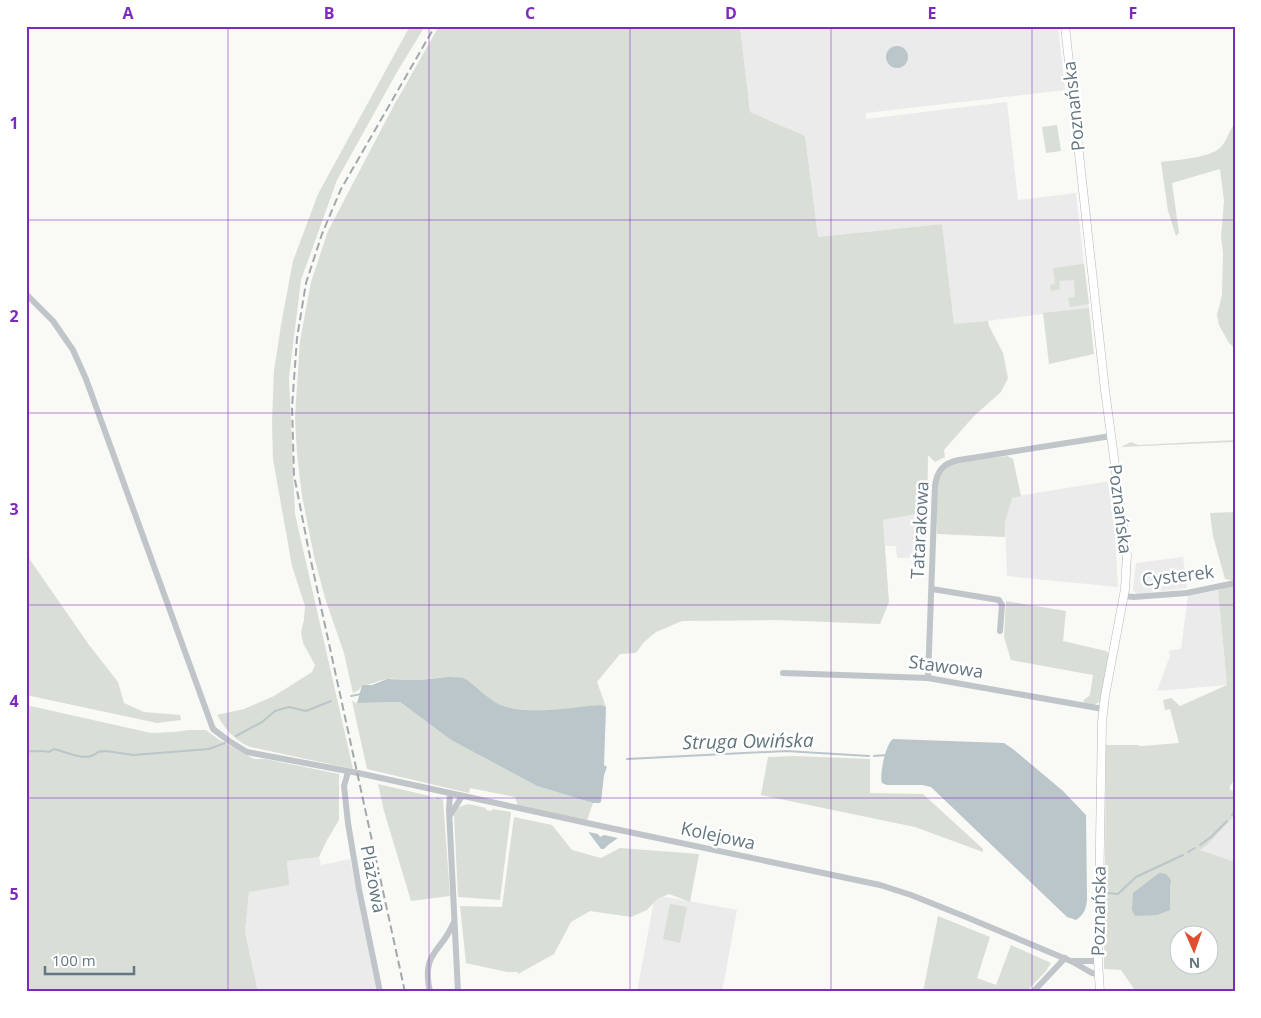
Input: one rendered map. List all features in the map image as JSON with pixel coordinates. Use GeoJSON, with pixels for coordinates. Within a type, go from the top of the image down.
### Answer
{"type":"FeatureCollection","features":[{"type":"Feature","properties":{"kind":"main road","name":"Poznańska"},"geometry":{"type":"LineString","coordinates":[[1066,26],[1111,436],[1126,547],[1127,574],[1103,709],[1101,737],[1098,961],[1100,992]]}},
{"type":"Feature","properties":{"kind":"street","name":"Kolejowa"},"geometry":{"type":"LineString","coordinates":[[26,294],[52,321],[73,350],[86,379],[213,729],[229,741],[247,752],[880,884],[1065,958],[1092,973],[1098,974]]}},
{"type":"Feature","properties":{"kind":"street","name":"Tatarakowa"},"geometry":{"type":"LineString","coordinates":[[928,678],[936,481],[939,471],[944,465],[959,460],[1111,436]]}},
{"type":"Feature","properties":{"kind":"street","name":"Cysterek"},"geometry":{"type":"LineString","coordinates":[[1124,596],[1187,593],[1235,583]]}},
{"type":"Feature","properties":{"kind":"street"},"geometry":{"type":"LineString","coordinates":[[932,589],[999,600],[1002,605],[1000,631]]}},
{"type":"Feature","properties":{"kind":"street","name":"Stawowa"},"geometry":{"type":"LineString","coordinates":[[783,673],[928,678],[1103,709]]}},
{"type":"Feature","properties":{"kind":"street","name":"Plażowa"},"geometry":{"type":"LineString","coordinates":[[348,772],[344,786],[349,831],[380,992]]}},
{"type":"Feature","properties":{"kind":"street"},"geometry":{"type":"LineString","coordinates":[[450,793],[458,992]]}},
{"type":"Feature","properties":{"kind":"street"},"geometry":{"type":"LineString","coordinates":[[450,818],[454,807],[462,796]]}},
{"type":"Feature","properties":{"kind":"street"},"geometry":{"type":"LineString","coordinates":[[430,992],[426,972],[428,963],[433,953],[446,937],[455,919]]}},
{"type":"Feature","properties":{"kind":"street"},"geometry":{"type":"LineString","coordinates":[[446,937],[451,937],[456,941]]}},
{"type":"Feature","properties":{"kind":"street"},"geometry":{"type":"LineString","coordinates":[[1032,992],[1065,958]]}},
{"type":"Feature","properties":{"kind":"street","name":"Kolejowa"},"geometry":{"type":"LineString","coordinates":[[1073,962],[1098,961]]}},
{"type":"Feature","properties":{"kind":"shaded area"},"geometry":{"type":"Polygon","coordinates":[[[410,26],[425,26],[337,180],[301,280],[289,377],[295,514],[353,769],[250,747],[230,734],[217,715],[244,709],[274,696],[312,672],[315,665],[303,643],[301,632],[305,606],[292,566],[273,459],[274,371],[293,261],[318,194],[410,26]]]}},
{"type":"Feature","properties":{"kind":"shaded area"},"geometry":{"type":"Polygon","coordinates":[[[439,26],[740,26],[750,112],[805,136],[818,237],[942,224],[954,324],[988,321],[1003,353],[1008,378],[1001,392],[974,416],[944,450],[945,457],[935,462],[928,455],[927,512],[883,520],[889,602],[880,624],[777,620],[682,621],[656,632],[644,642],[636,653],[620,654],[597,682],[606,707],[601,705],[538,711],[513,708],[501,705],[470,682],[455,677],[384,680],[362,685],[359,690],[353,693],[344,653],[325,598],[314,556],[302,496],[295,417],[300,341],[311,282],[328,231],[393,107],[439,26]]]}},
{"type":"Feature","properties":{"kind":"shaded area"},"geometry":{"type":"Polygon","coordinates":[[[740,26],[1058,26],[1065,90],[866,113],[866,119],[1007,102],[1018,200],[1076,193],[1089,308],[954,325],[942,224],[818,237],[805,136],[750,112],[740,26]]]}},
{"type":"Feature","properties":{"kind":"shaded area"},"geometry":{"type":"Polygon","coordinates":[[[897,46],[905,49],[908,57],[905,65],[897,68],[889,65],[886,57],[889,49],[897,46]]]}},
{"type":"Feature","properties":{"kind":"shaded area"},"geometry":{"type":"Polygon","coordinates":[[[1235,124],[1235,348],[1229,343],[1219,325],[1217,315],[1222,295],[1223,252],[1221,237],[1224,201],[1220,169],[1172,183],[1179,233],[1176,236],[1168,211],[1161,162],[1192,158],[1215,151],[1222,146],[1235,124]]]}},
{"type":"Feature","properties":{"kind":"shaded area"},"geometry":{"type":"Polygon","coordinates":[[[1057,125],[1061,151],[1046,153],[1042,127],[1057,125]]]}},
{"type":"Feature","properties":{"kind":"shaded area"},"geometry":{"type":"Polygon","coordinates":[[[1084,264],[1089,304],[1070,307],[1068,298],[1075,297],[1074,280],[1059,281],[1060,289],[1051,291],[1050,285],[1055,284],[1053,268],[1084,264]]]}},
{"type":"Feature","properties":{"kind":"shaded area"},"geometry":{"type":"Polygon","coordinates":[[[1089,308],[1094,354],[1049,364],[1043,313],[1089,308]]]}},
{"type":"Feature","properties":{"kind":"shaded area"},"geometry":{"type":"Polygon","coordinates":[[[1235,440],[1235,442],[1121,447],[1131,442],[1138,445],[1235,440]]]}},
{"type":"Feature","properties":{"kind":"shaded area"},"geometry":{"type":"Polygon","coordinates":[[[1007,456],[1013,459],[1021,496],[1012,498],[1005,522],[1005,537],[937,534],[937,489],[941,473],[945,468],[965,462],[1007,456]]]}},
{"type":"Feature","properties":{"kind":"shaded area"},"geometry":{"type":"Polygon","coordinates":[[[1110,481],[1117,521],[1115,538],[1118,587],[1007,576],[1005,522],[1012,497],[1110,481]]]}},
{"type":"Feature","properties":{"kind":"shaded area"},"geometry":{"type":"Polygon","coordinates":[[[927,512],[926,557],[897,558],[896,546],[885,546],[883,520],[927,512]]]}},
{"type":"Feature","properties":{"kind":"shaded area"},"geometry":{"type":"Polygon","coordinates":[[[1235,512],[1235,581],[1225,579],[1213,536],[1210,513],[1235,512]]]}},
{"type":"Feature","properties":{"kind":"shaded area"},"geometry":{"type":"Polygon","coordinates":[[[26,554],[89,645],[118,682],[124,703],[144,712],[180,715],[181,720],[157,723],[26,695],[26,554]]]}},
{"type":"Feature","properties":{"kind":"shaded area"},"geometry":{"type":"Polygon","coordinates":[[[1183,557],[1187,588],[1137,594],[1133,590],[1136,563],[1183,557]]]}},
{"type":"Feature","properties":{"kind":"shaded area"},"geometry":{"type":"Polygon","coordinates":[[[1235,585],[1235,779],[1230,786],[1230,790],[1235,791],[1235,815],[1200,850],[1235,862],[1235,992],[1136,992],[1121,970],[1104,969],[1106,745],[1142,746],[1179,743],[1170,709],[1165,710],[1163,700],[1171,698],[1180,706],[1227,685],[1218,590],[1235,585]]]}},
{"type":"Feature","properties":{"kind":"shaded area"},"geometry":{"type":"Polygon","coordinates":[[[1218,590],[1227,685],[1157,691],[1170,656],[1169,651],[1181,649],[1188,596],[1218,590]]]}},
{"type":"Feature","properties":{"kind":"shaded area"},"geometry":{"type":"Polygon","coordinates":[[[1006,601],[1066,611],[1063,641],[1106,651],[1109,655],[1100,702],[1094,705],[1083,702],[1090,695],[1093,675],[1011,660],[1004,637],[1006,601]]]}},
{"type":"Feature","properties":{"kind":"shaded area"},"geometry":{"type":"Polygon","coordinates":[[[448,677],[463,678],[496,703],[512,708],[537,710],[601,705],[606,707],[604,765],[607,767],[604,775],[601,802],[593,803],[537,786],[451,740],[400,702],[357,703],[362,685],[372,685],[387,679],[419,680],[448,677]]]}},
{"type":"Feature","properties":{"kind":"shaded area"},"geometry":{"type":"Polygon","coordinates":[[[352,701],[357,703],[400,702],[451,740],[537,786],[593,803],[587,820],[518,806],[515,797],[470,788],[469,793],[367,769],[352,701]]]}},
{"type":"Feature","properties":{"kind":"shaded area"},"geometry":{"type":"Polygon","coordinates":[[[26,705],[151,733],[206,730],[254,759],[265,759],[339,774],[339,820],[319,857],[287,861],[289,885],[249,892],[245,932],[258,992],[26,992],[26,705]]]}},
{"type":"Feature","properties":{"kind":"shaded area"},"geometry":{"type":"Polygon","coordinates":[[[893,739],[1004,743],[1063,791],[1086,815],[1087,900],[1083,914],[1076,920],[1067,917],[931,787],[922,785],[887,785],[882,783],[881,773],[884,760],[888,746],[893,739]]]}},
{"type":"Feature","properties":{"kind":"shaded area"},"geometry":{"type":"Polygon","coordinates":[[[794,756],[870,759],[870,793],[923,794],[983,849],[983,852],[915,827],[761,795],[768,757],[794,756]]]}},
{"type":"Feature","properties":{"kind":"shaded area"},"geometry":{"type":"Polygon","coordinates":[[[378,784],[430,796],[430,798],[443,799],[450,896],[411,901],[384,811],[378,784]]]}},
{"type":"Feature","properties":{"kind":"shaded area"},"geometry":{"type":"Polygon","coordinates":[[[468,804],[486,808],[486,810],[511,812],[500,900],[458,897],[454,815],[459,807],[468,804]]]}},
{"type":"Feature","properties":{"kind":"shaded area"},"geometry":{"type":"Polygon","coordinates":[[[1235,815],[1235,862],[1200,850],[1208,844],[1235,815]]]}},
{"type":"Feature","properties":{"kind":"shaded area"},"geometry":{"type":"Polygon","coordinates":[[[514,817],[552,825],[572,850],[601,858],[620,848],[699,854],[690,902],[669,894],[657,899],[647,910],[631,917],[590,911],[571,922],[554,954],[518,974],[518,972],[507,972],[466,963],[460,906],[502,907],[514,817]]]}},
{"type":"Feature","properties":{"kind":"shaded area"},"geometry":{"type":"Polygon","coordinates":[[[589,832],[598,834],[600,837],[604,835],[618,838],[604,849],[601,849],[589,832]]]}},
{"type":"Feature","properties":{"kind":"shaded area"},"geometry":{"type":"Polygon","coordinates":[[[319,857],[321,865],[350,859],[378,992],[258,992],[245,932],[249,892],[288,885],[287,861],[319,857]]]}},
{"type":"Feature","properties":{"kind":"shaded area"},"geometry":{"type":"Polygon","coordinates":[[[1159,873],[1166,874],[1171,880],[1170,910],[1157,915],[1135,916],[1132,910],[1133,893],[1159,873]]]}},
{"type":"Feature","properties":{"kind":"shaded area"},"geometry":{"type":"Polygon","coordinates":[[[655,895],[737,910],[722,992],[637,992],[655,895]]]}},
{"type":"Feature","properties":{"kind":"shaded area"},"geometry":{"type":"Polygon","coordinates":[[[670,904],[687,907],[680,943],[663,939],[670,904]]]}},
{"type":"Feature","properties":{"kind":"shaded area"},"geometry":{"type":"Polygon","coordinates":[[[938,916],[990,937],[977,978],[996,985],[1011,945],[1051,963],[1026,992],[923,992],[938,916]]]}},
{"type":"Feature","properties":{"kind":"waterway"},"geometry":{"type":"LineString","coordinates":[[351,696],[361,694]]}},
{"type":"Feature","properties":{"kind":"waterway"},"geometry":{"type":"LineString","coordinates":[[236,736],[262,722],[275,711],[289,707],[306,711],[331,701]]}},
{"type":"Feature","properties":{"kind":"waterway","name":"Struga Owińska"},"geometry":{"type":"LineString","coordinates":[[26,751],[49,752],[54,749],[88,757],[98,752],[106,751],[133,755],[209,749],[225,743]]}},
{"type":"Feature","properties":{"kind":"waterway","name":"Struga Owińska"},"geometry":{"type":"LineString","coordinates":[[627,759],[786,751],[869,756]]}},
{"type":"Feature","properties":{"kind":"waterway","name":"Struga Owińska"},"geometry":{"type":"LineString","coordinates":[[874,756],[887,755]]}},
{"type":"Feature","properties":{"kind":"waterway","name":"Struga Owińska"},"geometry":{"type":"LineString","coordinates":[[1232,815],[1235,810]]}},
{"type":"Feature","properties":{"kind":"waterway","name":"Struga Owińska"},"geometry":{"type":"LineString","coordinates":[[1200,845],[1227,821]]}},
{"type":"Feature","properties":{"kind":"waterway","name":"Struga Owińska"},"geometry":{"type":"LineString","coordinates":[[1188,852],[1195,848]]}},
{"type":"Feature","properties":{"kind":"waterway","name":"Struga Owińska"},"geometry":{"type":"LineString","coordinates":[[1107,893],[1118,894],[1136,877],[1183,855]]}},
{"type":"Feature","properties":{"kind":"railway"},"geometry":{"type":"LineString","coordinates":[[405,992],[294,475],[292,407],[297,338],[306,283],[322,234],[341,189],[435,26]]}}]}
